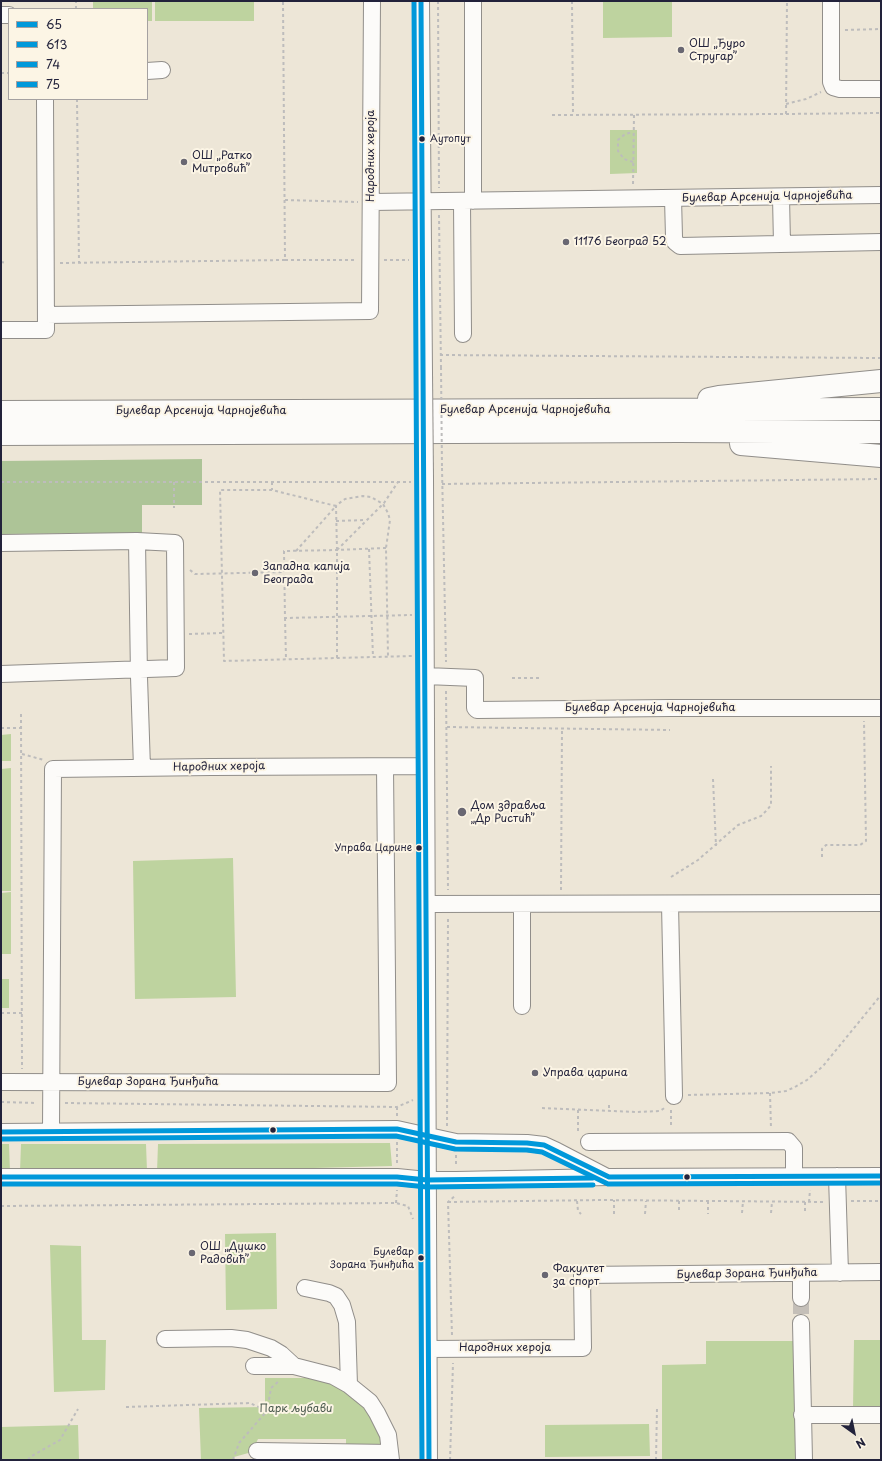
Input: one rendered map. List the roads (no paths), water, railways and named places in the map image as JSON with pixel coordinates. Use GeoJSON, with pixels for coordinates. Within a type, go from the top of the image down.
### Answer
{"type":"FeatureCollection","features":[{"type":"Feature","properties":{"kind":"highway"},"geometry":{"type":"LineString","coordinates":[[682,409],[696,403],[719,397],[881,381]]}},
{"type":"Feature","properties":{"kind":"highway","name":"Булевар Арсенија Чарнојевића"},"geometry":{"type":"LineString","coordinates":[[1,412],[881,409]]}},
{"type":"Feature","properties":{"kind":"highway"},"geometry":{"type":"LineString","coordinates":[[678,431],[687,436],[700,440],[881,456]]}},
{"type":"Feature","properties":{"kind":"highway","name":"Булевар Арсенија Чарнојевића"},"geometry":{"type":"LineString","coordinates":[[1,434],[678,431],[881,432]]}},
{"type":"Feature","properties":{"kind":"street","name":"Народних хероја"},"geometry":{"type":"LineString","coordinates":[[46,315],[370,311],[372,1]]}},
{"type":"Feature","properties":{"kind":"street"},"geometry":{"type":"LineString","coordinates":[[421,1],[424,373],[418,480],[426,676],[428,1460]]}},
{"type":"Feature","properties":{"kind":"street"},"geometry":{"type":"LineString","coordinates":[[463,334],[473,1]]}},
{"type":"Feature","properties":{"kind":"street"},"geometry":{"type":"LineString","coordinates":[[831,1],[831,82],[833,87],[840,89],[881,89]]}},
{"type":"Feature","properties":{"kind":"street"},"geometry":{"type":"LineString","coordinates":[[1,330],[46,330],[45,100]]}},
{"type":"Feature","properties":{"kind":"street","name":"Булевар Арсенија Чарнојевића"},"geometry":{"type":"LineString","coordinates":[[371,202],[468,202],[881,195]]}},
{"type":"Feature","properties":{"kind":"street"},"geometry":{"type":"LineString","coordinates":[[780,196],[782,244]]}},
{"type":"Feature","properties":{"kind":"street"},"geometry":{"type":"LineString","coordinates":[[673,198],[674,237],[675,242],[680,246],[881,242]]}},
{"type":"Feature","properties":{"kind":"street"},"geometry":{"type":"LineString","coordinates":[[1,543],[137,541],[175,543],[176,668],[1,674]]}},
{"type":"Feature","properties":{"kind":"street"},"geometry":{"type":"LineString","coordinates":[[137,541],[142,768]]}},
{"type":"Feature","properties":{"kind":"street","name":"Булевар Арсенија Чарнојевића"},"geometry":{"type":"LineString","coordinates":[[426,676],[475,678],[475,708],[477,710],[881,708]]}},
{"type":"Feature","properties":{"kind":"street","name":"Народних хероја"},"geometry":{"type":"LineString","coordinates":[[51,1082],[53,769],[426,766]]}},
{"type":"Feature","properties":{"kind":"street","name":"Булевар Зорана Ђинђића"},"geometry":{"type":"LineString","coordinates":[[1,1082],[388,1083],[385,767]]}},
{"type":"Feature","properties":{"kind":"street"},"geometry":{"type":"LineString","coordinates":[[426,904],[881,903]]}},
{"type":"Feature","properties":{"kind":"street"},"geometry":{"type":"LineString","coordinates":[[522,904],[522,1006]]}},
{"type":"Feature","properties":{"kind":"street"},"geometry":{"type":"LineString","coordinates":[[670,904],[672,1102]]}},
{"type":"Feature","properties":{"kind":"street"},"geometry":{"type":"LineString","coordinates":[[51,1082],[51,1131]]}},
{"type":"Feature","properties":{"kind":"street"},"geometry":{"type":"LineString","coordinates":[[1,1132],[397,1129],[456,1142],[527,1143],[544,1145],[609,1177]]}},
{"type":"Feature","properties":{"kind":"street"},"geometry":{"type":"LineString","coordinates":[[584,1140],[788,1141],[794,1148],[794,1176]]}},
{"type":"Feature","properties":{"kind":"street"},"geometry":{"type":"LineString","coordinates":[[837,1176],[840,1273]]}},
{"type":"Feature","properties":{"kind":"street"},"geometry":{"type":"LineString","coordinates":[[1,1177],[397,1177],[427,1180],[609,1177],[881,1176]]}},
{"type":"Feature","properties":{"kind":"street","name":"Булевар Зорана Ђинђића"},"geometry":{"type":"LineString","coordinates":[[583,1348],[582,1275],[881,1272]]}},
{"type":"Feature","properties":{"kind":"street"},"geometry":{"type":"LineString","coordinates":[[801,1273],[801,1298]]}},
{"type":"Feature","properties":{"kind":"street"},"geometry":{"type":"LineString","coordinates":[[305,1288],[336,1296],[342,1304],[347,1322],[349,1385]]}},
{"type":"Feature","properties":{"kind":"street"},"geometry":{"type":"LineString","coordinates":[[801,1323],[804,1460]]}},
{"type":"Feature","properties":{"kind":"street"},"geometry":{"type":"LineString","coordinates":[[165,1339],[231,1338],[247,1340],[272,1348],[294,1366]]}},
{"type":"Feature","properties":{"kind":"street","name":"Народних хероја"},"geometry":{"type":"LineString","coordinates":[[428,1349],[583,1348]]}},
{"type":"Feature","properties":{"kind":"street"},"geometry":{"type":"LineString","coordinates":[[254,1366],[294,1366],[333,1376],[349,1385],[370,1402],[378,1413],[388,1435],[391,1456],[257,1452]]}},
{"type":"Feature","properties":{"kind":"street"},"geometry":{"type":"LineString","coordinates":[[802,1415],[881,1415]]}},
{"type":"Feature","properties":{"kind":"tunnel"},"geometry":{"type":"LineString","coordinates":[[801,1298],[801,1323]]}},
{"type":"Feature","properties":{"kind":"place","name":"ОШ „Ђуро Стругар”"},"geometry":{"type":"Point","coordinates":[681,50]}},
{"type":"Feature","properties":{"kind":"place","name":"Аутопут"},"geometry":{"type":"Point","coordinates":[422,139]}},
{"type":"Feature","properties":{"kind":"place","name":"ОШ „Ратко Митровић”"},"geometry":{"type":"Point","coordinates":[184,162]}},
{"type":"Feature","properties":{"kind":"place","name":"11176 Београд 52"},"geometry":{"type":"Point","coordinates":[566,242]}},
{"type":"Feature","properties":{"kind":"place","name":"Западна капија Београда"},"geometry":{"type":"Point","coordinates":[255,573]}},
{"type":"Feature","properties":{"kind":"place","name":"Дом здравља „Др Ристић”"},"geometry":{"type":"Point","coordinates":[462,812]}},
{"type":"Feature","properties":{"kind":"place","name":"Управа Царине"},"geometry":{"type":"Point","coordinates":[419,848]}},
{"type":"Feature","properties":{"kind":"place","name":"Управа царина"},"geometry":{"type":"Point","coordinates":[535,1073]}},
{"type":"Feature","properties":{"kind":"place","name":"ОШ „Душко Радовић”"},"geometry":{"type":"Point","coordinates":[192,1253]}},
{"type":"Feature","properties":{"kind":"place","name":"Булевар Зорана Ђинђића"},"geometry":{"type":"Point","coordinates":[421,1258]}},
{"type":"Feature","properties":{"kind":"place","name":"Факултет за спорт"},"geometry":{"type":"Point","coordinates":[545,1275]}},
{"type":"Feature","properties":{"kind":"park label","name":"Парк љубави"},"geometry":{"type":"Point","coordinates":[296,1409]}}]}
